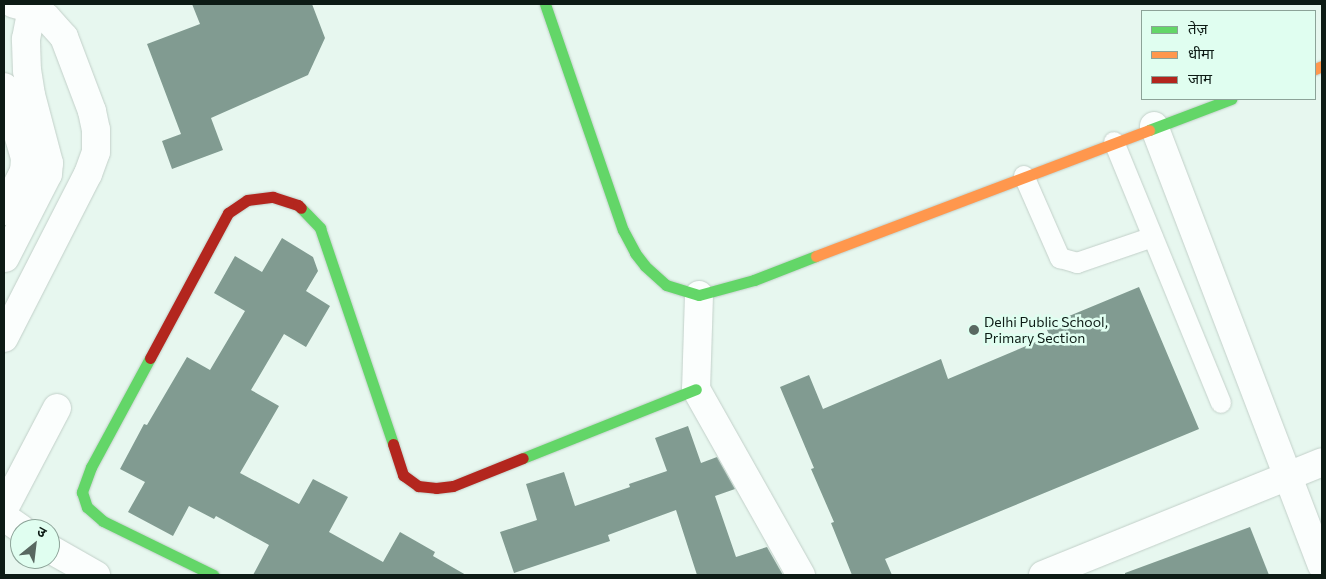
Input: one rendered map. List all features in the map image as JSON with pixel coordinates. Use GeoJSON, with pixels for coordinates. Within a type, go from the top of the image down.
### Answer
{"type":"FeatureCollection","features":[{"type":"Feature","properties":{"kind":"street"},"geometry":{"type":"LineString","coordinates":[[546,4],[623,230],[635,253],[645,266],[666,284],[699,295],[754,280],[1154,126],[1228,100]]}},
{"type":"Feature","properties":{"kind":"street"},"geometry":{"type":"LineString","coordinates":[[5,258],[48,174],[49,163],[31,96],[27,71],[26,6]]}},
{"type":"Feature","properties":{"kind":"street"},"geometry":{"type":"LineString","coordinates":[[4,338],[84,182],[96,152],[96,130],[92,111],[71,51],[64,37],[55,26],[26,6]]}},
{"type":"Feature","properties":{"kind":"street"},"geometry":{"type":"LineString","coordinates":[[4,87],[23,153],[24,171],[4,210]]}},
{"type":"Feature","properties":{"kind":"street"},"geometry":{"type":"LineString","coordinates":[[1154,126],[1289,474],[1322,565]]}},
{"type":"Feature","properties":{"kind":"street"},"geometry":{"type":"LineString","coordinates":[[213,575],[103,521],[86,507],[82,492],[91,467],[228,213],[247,200],[273,197],[298,205],[320,228],[403,474],[418,486],[436,488],[452,486],[696,389]]}},
{"type":"Feature","properties":{"kind":"street"},"geometry":{"type":"LineString","coordinates":[[699,295],[696,389],[801,575]]}},
{"type":"Feature","properties":{"kind":"street"},"geometry":{"type":"LineString","coordinates":[[4,509],[57,408]]}},
{"type":"Feature","properties":{"kind":"street"},"geometry":{"type":"LineString","coordinates":[[1043,575],[1322,462]]}},
{"type":"Feature","properties":{"kind":"street"},"geometry":{"type":"LineString","coordinates":[[60,562],[96,575]]}},
{"type":"Feature","properties":{"kind":"lane"},"geometry":{"type":"LineString","coordinates":[[1114,142],[1221,403]]}},
{"type":"Feature","properties":{"kind":"lane"},"geometry":{"type":"LineString","coordinates":[[1024,176],[1060,258],[1077,264],[1153,237]]}},
{"type":"Feature","properties":{"kind":"building"},"geometry":{"type":"Polygon","coordinates":[[[192,4],[312,4],[325,38],[308,75],[211,118],[223,150],[172,169],[162,141],[181,134],[147,44],[200,24],[192,4]]]}},
{"type":"Feature","properties":{"kind":"building"},"geometry":{"type":"Polygon","coordinates":[[[282,238],[313,257],[318,271],[306,291],[330,306],[306,347],[284,334],[251,390],[279,406],[240,473],[299,504],[313,479],[348,497],[329,532],[383,562],[400,532],[435,552],[433,556],[466,575],[253,575],[269,545],[216,516],[214,519],[189,506],[173,536],[128,512],[145,482],[120,469],[144,424],[147,425],[187,357],[210,370],[245,311],[214,293],[235,256],[262,272],[282,238]]]}},
{"type":"Feature","properties":{"kind":"building"},"geometry":{"type":"Polygon","coordinates":[[[1139,287],[1199,429],[885,559],[892,575],[852,575],[831,523],[834,522],[811,469],[814,468],[780,387],[809,375],[823,409],[941,359],[948,379],[1050,336],[1045,326],[1139,287]]]}},
{"type":"Feature","properties":{"kind":"building"},"geometry":{"type":"Polygon","coordinates":[[[688,426],[701,463],[717,457],[735,489],[715,496],[736,557],[767,547],[783,575],[697,575],[676,510],[608,535],[610,541],[514,573],[500,532],[537,520],[526,484],[564,472],[575,506],[630,487],[629,484],[667,471],[655,438],[688,426]]]}},
{"type":"Feature","properties":{"kind":"building"},"geometry":{"type":"Polygon","coordinates":[[[1250,527],[1269,575],[1125,575],[1125,573],[1250,527]]]}},
{"type":"Feature","properties":{"kind":"traffic: fast"},"geometry":{"type":"LineString","coordinates":[[545,4],[623,230],[635,253],[645,266],[666,285],[699,295],[754,280],[816,256]]}},
{"type":"Feature","properties":{"kind":"traffic: fast"},"geometry":{"type":"LineString","coordinates":[[1149,130],[1228,100]]}},
{"type":"Feature","properties":{"kind":"traffic: fast"},"geometry":{"type":"LineString","coordinates":[[301,208],[320,228],[393,444]]}},
{"type":"Feature","properties":{"kind":"traffic: fast"},"geometry":{"type":"LineString","coordinates":[[150,358],[91,467],[82,492],[87,507],[103,521],[213,575]]}},
{"type":"Feature","properties":{"kind":"traffic: fast"},"geometry":{"type":"LineString","coordinates":[[523,458],[696,389]]}},
{"type":"Feature","properties":{"kind":"traffic: slow"},"geometry":{"type":"LineString","coordinates":[[1316,69],[1322,66]]}},
{"type":"Feature","properties":{"kind":"traffic: slow"},"geometry":{"type":"LineString","coordinates":[[816,256],[1149,130]]}},
{"type":"Feature","properties":{"kind":"traffic: jam"},"geometry":{"type":"LineString","coordinates":[[150,358],[228,213],[247,200],[273,197],[298,205],[301,208]]}},
{"type":"Feature","properties":{"kind":"traffic: jam"},"geometry":{"type":"LineString","coordinates":[[393,444],[403,475],[418,486],[436,488],[453,486],[523,458]]}},
{"type":"Feature","properties":{"kind":"place","name":"Delhi Public School, Primary Section"},"geometry":{"type":"Point","coordinates":[974,330]}}]}
